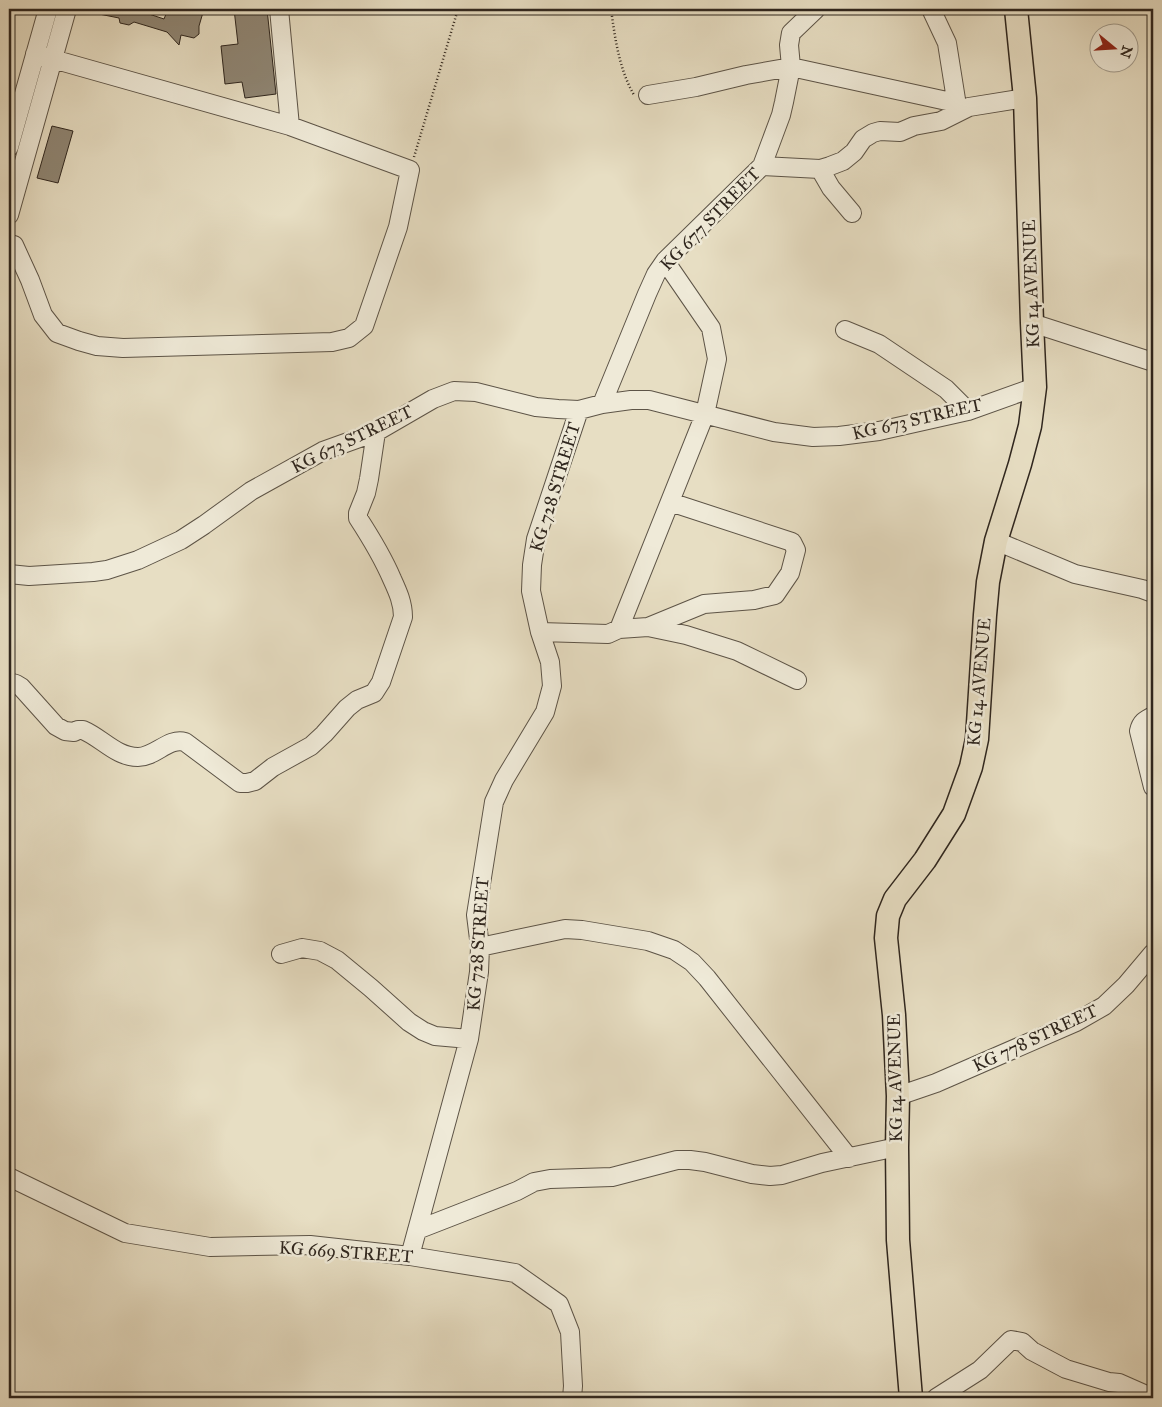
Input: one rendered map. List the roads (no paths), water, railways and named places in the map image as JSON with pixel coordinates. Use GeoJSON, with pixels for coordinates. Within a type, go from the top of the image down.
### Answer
{"type":"FeatureCollection","features":[{"type":"Feature","properties":{"kind":"main road","name":"KG 14 AVENUE"},"geometry":{"type":"LineString","coordinates":[[912,1398],[898,1240],[896,1147],[898,1096],[894,1015],[886,938],[888,916],[896,899],[925,860],[954,814],[971,767],[977,739],[988,582],[996,540],[1030,426],[1035,387],[1024,98],[1016,9]]}},
{"type":"Feature","properties":{"kind":"street"},"geometry":{"type":"LineString","coordinates":[[9,147],[48,9]]}},
{"type":"Feature","properties":{"kind":"street"},"geometry":{"type":"LineString","coordinates":[[9,215],[16,162],[53,60],[67,9]]}},
{"type":"Feature","properties":{"kind":"street"},"geometry":{"type":"LineString","coordinates":[[279,9],[290,126]]}},
{"type":"Feature","properties":{"kind":"street","name":"KG 677 STREET"},"geometry":{"type":"LineString","coordinates":[[602,404],[656,274],[665,261],[762,166],[781,115],[791,67],[789,44],[791,33],[816,9]]}},
{"type":"Feature","properties":{"kind":"street"},"geometry":{"type":"LineString","coordinates":[[931,9],[947,43],[957,107]]}},
{"type":"Feature","properties":{"kind":"street"},"geometry":{"type":"LineString","coordinates":[[9,244],[14,245],[43,315],[57,333],[79,341],[97,346],[123,348],[332,342],[350,338],[364,326],[398,227],[410,170],[290,126],[35,54]]}},
{"type":"Feature","properties":{"kind":"street"},"geometry":{"type":"LineString","coordinates":[[648,96],[791,67],[957,107],[969,107],[1024,98]]}},
{"type":"Feature","properties":{"kind":"street"},"geometry":{"type":"LineString","coordinates":[[762,166],[820,169],[843,161],[854,152],[863,139],[873,133],[880,131],[900,132],[914,126],[941,121],[957,107]]}},
{"type":"Feature","properties":{"kind":"street"},"geometry":{"type":"LineString","coordinates":[[820,169],[830,188],[852,213]]}},
{"type":"Feature","properties":{"kind":"street"},"geometry":{"type":"LineString","coordinates":[[619,629],[705,414],[717,359],[711,328],[665,261]]}},
{"type":"Feature","properties":{"kind":"street"},"geometry":{"type":"LineString","coordinates":[[1032,323],[1153,362]]}},
{"type":"Feature","properties":{"kind":"street"},"geometry":{"type":"LineString","coordinates":[[845,330],[879,344],[946,389],[968,411]]}},
{"type":"Feature","properties":{"kind":"street","name":"KG 673 STREET"},"geometry":{"type":"LineString","coordinates":[[9,574],[29,576],[93,572],[107,570],[138,560],[189,535],[251,491],[323,450],[376,432],[433,399],[454,391],[476,392],[536,407],[580,410],[602,404],[649,400],[774,432],[813,437],[879,431],[968,411],[1035,387]]}},
{"type":"Feature","properties":{"kind":"street","name":"KG 728 STREET"},"geometry":{"type":"LineString","coordinates":[[410,1256],[469,1039],[479,972],[480,947],[476,915],[494,802],[504,780],[544,712],[552,686],[550,662],[540,632],[531,591],[532,565],[536,539],[580,410]]}},
{"type":"Feature","properties":{"kind":"street"},"geometry":{"type":"LineString","coordinates":[[9,682],[21,687],[56,726],[64,732],[83,730],[114,750],[126,755],[139,757],[150,754],[174,742],[185,742],[240,783],[255,781],[273,767],[311,746],[347,708],[357,700],[374,693],[381,682],[403,616],[400,598],[388,569],[358,518],[369,479],[376,432]]}},
{"type":"Feature","properties":{"kind":"street"},"geometry":{"type":"LineString","coordinates":[[648,627],[704,604],[754,600],[775,595],[790,573],[796,550],[792,542],[670,502]]}},
{"type":"Feature","properties":{"kind":"street"},"geometry":{"type":"LineString","coordinates":[[996,540],[1074,574],[1153,593]]}},
{"type":"Feature","properties":{"kind":"street"},"geometry":{"type":"LineString","coordinates":[[540,632],[608,634],[619,629],[648,627],[686,635],[736,651],[797,680]]}},
{"type":"Feature","properties":{"kind":"street"},"geometry":{"type":"LineString","coordinates":[[1153,716],[1141,724],[1140,731],[1153,788]]}},
{"type":"Feature","properties":{"kind":"street"},"geometry":{"type":"LineString","coordinates":[[480,947],[565,930],[582,930],[648,941],[674,950],[692,962],[706,978],[849,1158]]}},
{"type":"Feature","properties":{"kind":"street"},"geometry":{"type":"LineString","coordinates":[[281,954],[302,948],[320,951],[337,960],[409,1022],[423,1031],[435,1036],[469,1039]]}},
{"type":"Feature","properties":{"kind":"street","name":"KG 778 STREET"},"geometry":{"type":"LineString","coordinates":[[898,1096],[936,1083],[1076,1022],[1104,1006],[1132,979],[1153,953]]}},
{"type":"Feature","properties":{"kind":"street"},"geometry":{"type":"LineString","coordinates":[[417,1230],[517,1191],[534,1182],[550,1179],[612,1177],[677,1160],[706,1162],[752,1174],[782,1175],[896,1147]]}},
{"type":"Feature","properties":{"kind":"street","name":"KG 669 STREET"},"geometry":{"type":"LineString","coordinates":[[9,1177],[125,1233],[210,1247],[310,1245],[410,1256],[515,1273],[559,1304],[570,1332],[572,1398]]}},
{"type":"Feature","properties":{"kind":"street"},"geometry":{"type":"LineString","coordinates":[[936,1398],[980,1370],[1011,1340],[1022,1342],[1032,1351],[1066,1369],[1109,1382],[1119,1383],[1153,1398]]}}]}
